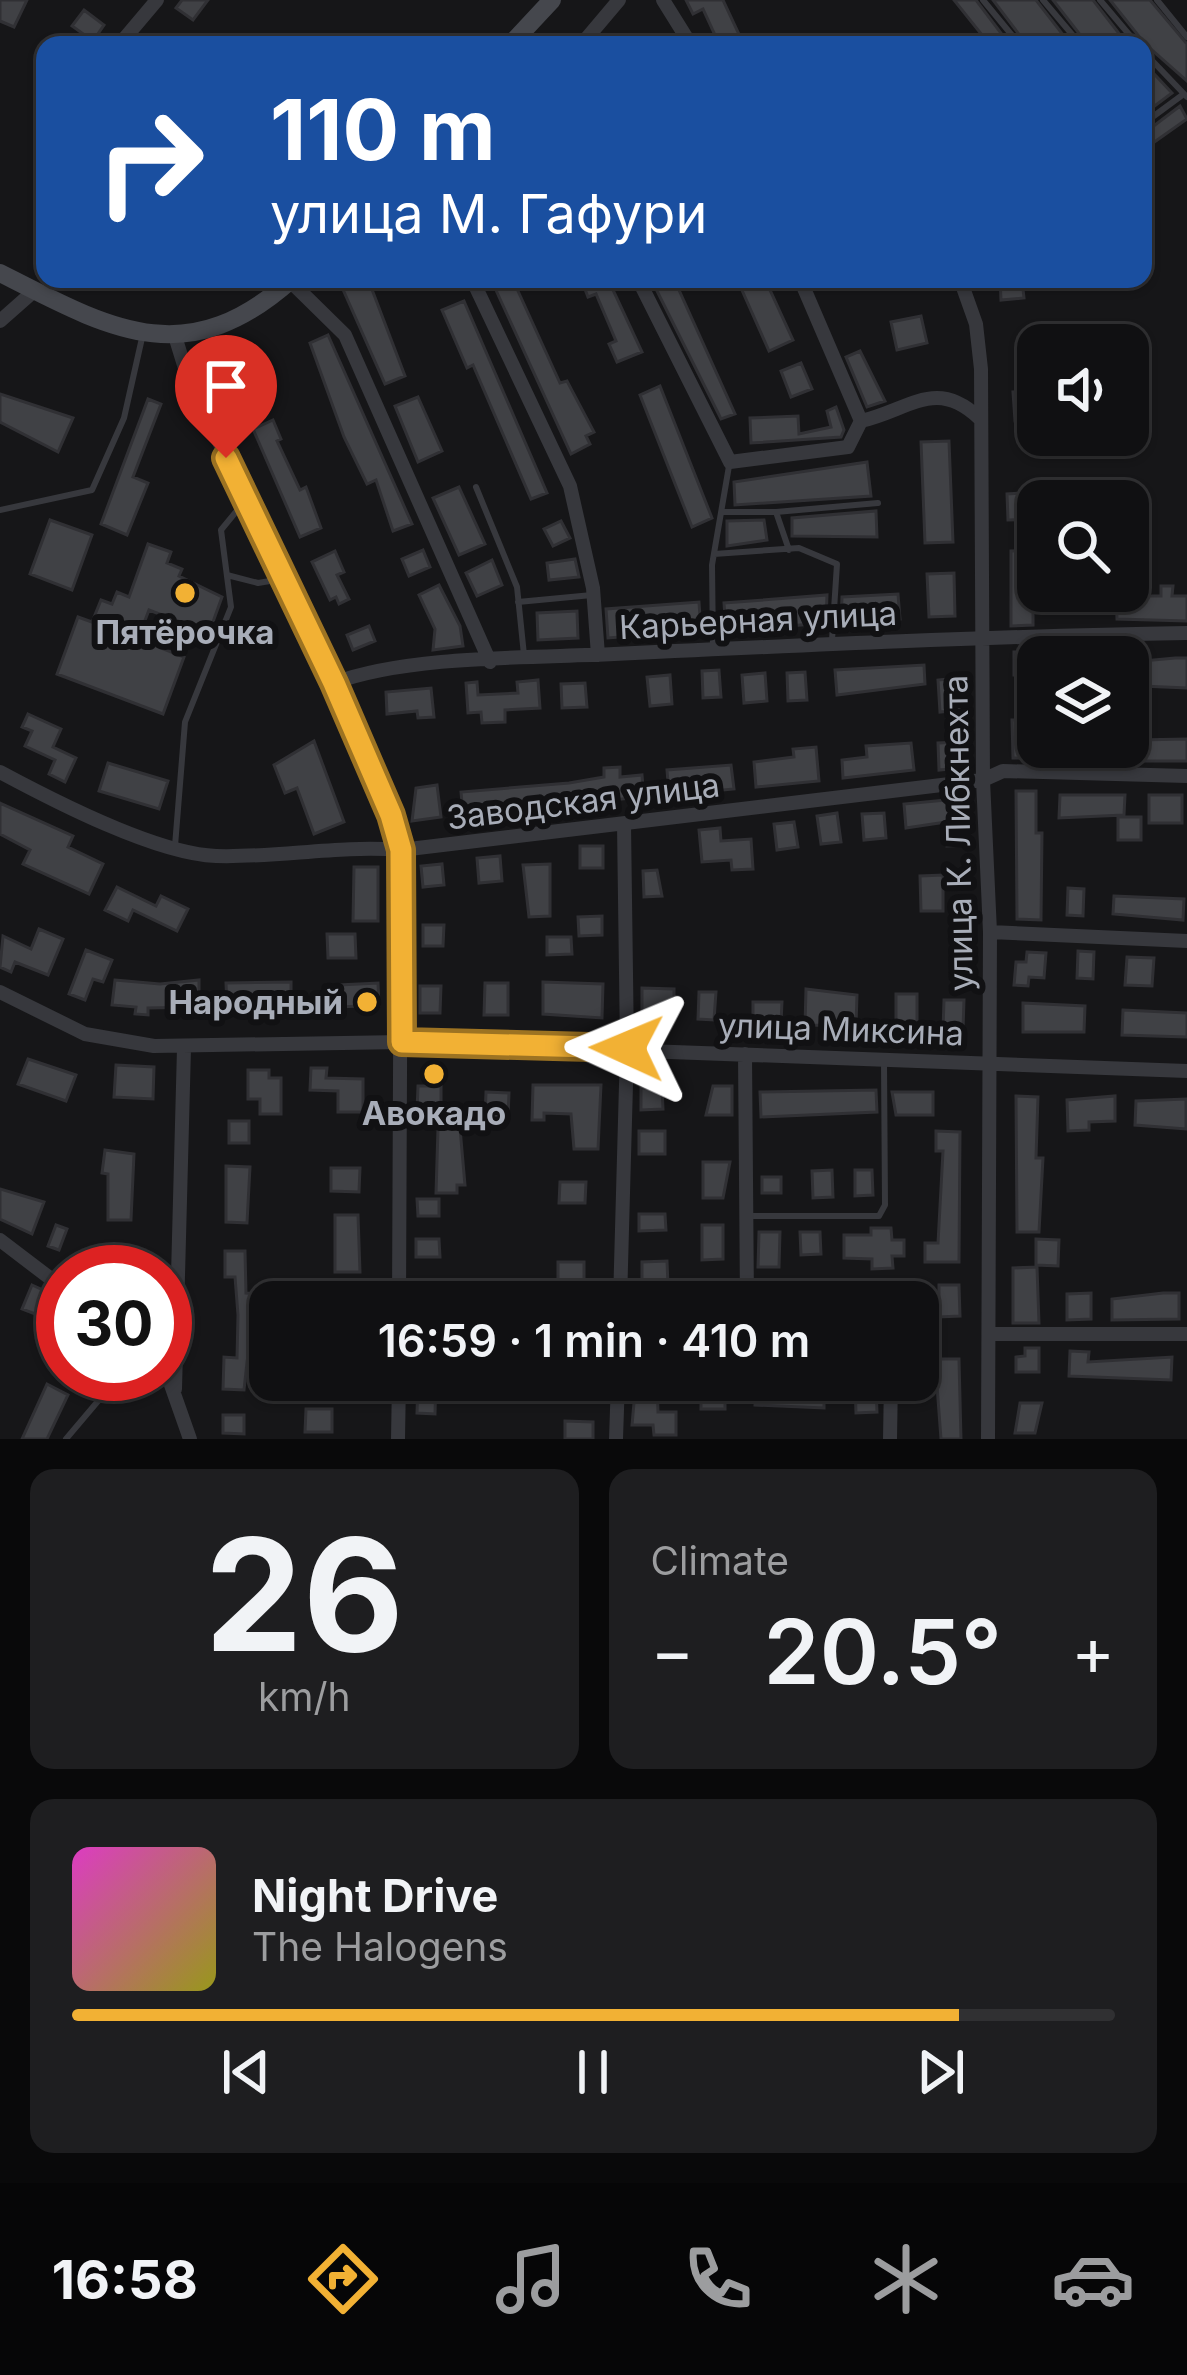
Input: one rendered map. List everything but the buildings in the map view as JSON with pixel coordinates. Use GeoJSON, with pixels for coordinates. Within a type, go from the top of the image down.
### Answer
{"type":"FeatureCollection","features":[{"type":"Feature","properties":{"kind":"main road"},"geometry":{"type":"LineString","coordinates":[[518,36],[552,0]]}},
{"type":"Feature","properties":{"kind":"main road"},"geometry":{"type":"LineString","coordinates":[[0,273],[142,334],[176,337],[240,317],[280,288]]}},
{"type":"Feature","properties":{"kind":"street"},"geometry":{"type":"LineString","coordinates":[[127,36],[157,0]]}},
{"type":"Feature","properties":{"kind":"street"},"geometry":{"type":"LineString","coordinates":[[589,36],[619,0]]}},
{"type":"Feature","properties":{"kind":"street"},"geometry":{"type":"LineString","coordinates":[[663,0],[685,36]]}},
{"type":"Feature","properties":{"kind":"street"},"geometry":{"type":"LineString","coordinates":[[299,288],[345,334],[490,662]]}},
{"type":"Feature","properties":{"kind":"street"},"geometry":{"type":"LineString","coordinates":[[476,288],[570,486],[594,595],[598,655]]}},
{"type":"Feature","properties":{"kind":"street"},"geometry":{"type":"LineString","coordinates":[[643,288],[730,462],[752,463],[848,447],[860,421],[804,288]]}},
{"type":"Feature","properties":{"kind":"street","name":"улица К. Либкнехта"},"geometry":{"type":"LineString","coordinates":[[963,288],[976,324],[981,369],[983,780],[990,932],[988,1439]]}},
{"type":"Feature","properties":{"kind":"street"},"geometry":{"type":"LineString","coordinates":[[0,321],[34,290]]}},
{"type":"Feature","properties":{"kind":"street"},"geometry":{"type":"LineString","coordinates":[[176,337],[187,375],[334,683],[401,850],[399,1281]]}},
{"type":"Feature","properties":{"kind":"street"},"geometry":{"type":"LineString","coordinates":[[860,421],[899,412],[936,395],[956,400],[980,418]]}},
{"type":"Feature","properties":{"kind":"street","name":"Карьерная улица"},"geometry":{"type":"LineString","coordinates":[[334,683],[361,673],[524,658],[982,636],[1187,633]]}},
{"type":"Feature","properties":{"kind":"street","name":"Заводская улица"},"geometry":{"type":"LineString","coordinates":[[0,772],[55,802],[175,849],[214,856],[310,848],[401,850],[983,780],[1003,771],[1187,776]]}},
{"type":"Feature","properties":{"kind":"street"},"geometry":{"type":"LineString","coordinates":[[621,1281],[627,1048],[624,824]]}},
{"type":"Feature","properties":{"kind":"street"},"geometry":{"type":"LineString","coordinates":[[990,932],[1187,941]]}},
{"type":"Feature","properties":{"kind":"street","name":"улица Миксина"},"geometry":{"type":"LineString","coordinates":[[0,992],[85,1034],[184,1048],[402,1042],[987,1060],[1187,1071]]}},
{"type":"Feature","properties":{"kind":"street"},"geometry":{"type":"LineString","coordinates":[[176,1245],[184,1048]]}},
{"type":"Feature","properties":{"kind":"street"},"geometry":{"type":"LineString","coordinates":[[745,1054],[747,1281]]}},
{"type":"Feature","properties":{"kind":"street"},"geometry":{"type":"LineString","coordinates":[[0,1240],[36,1267]]}},
{"type":"Feature","properties":{"kind":"street"},"geometry":{"type":"LineString","coordinates":[[989,1334],[1187,1334]]}},
{"type":"Feature","properties":{"kind":"street"},"geometry":{"type":"LineString","coordinates":[[178,1401],[190,1439]]}},
{"type":"Feature","properties":{"kind":"street"},"geometry":{"type":"LineString","coordinates":[[398,1401],[398,1439]]}},
{"type":"Feature","properties":{"kind":"street"},"geometry":{"type":"LineString","coordinates":[[616,1439],[617,1401]]}},
{"type":"Feature","properties":{"kind":"street"},"geometry":{"type":"LineString","coordinates":[[890,1439],[891,1401]]}},
{"type":"Feature","properties":{"kind":"lane"},"geometry":{"type":"LineString","coordinates":[[983,0],[1013,36]]}},
{"type":"Feature","properties":{"kind":"lane"},"geometry":{"type":"LineString","coordinates":[[1043,0],[1073,36]]}},
{"type":"Feature","properties":{"kind":"lane"},"geometry":{"type":"LineString","coordinates":[[1100,0],[1131,36]]}},
{"type":"Feature","properties":{"kind":"lane"},"geometry":{"type":"LineString","coordinates":[[1157,0],[1187,37]]}},
{"type":"Feature","properties":{"kind":"lane"},"geometry":{"type":"LineString","coordinates":[[1152,61],[1184,97],[1152,116]]}},
{"type":"Feature","properties":{"kind":"lane"},"geometry":{"type":"LineString","coordinates":[[0,510],[92,490],[124,418],[142,334]]}},
{"type":"Feature","properties":{"kind":"lane"},"geometry":{"type":"LineString","coordinates":[[713,650],[714,554],[730,462]]}},
{"type":"Feature","properties":{"kind":"lane"},"geometry":{"type":"LineString","coordinates":[[476,487],[518,602],[524,658]]}},
{"type":"Feature","properties":{"kind":"lane"},"geometry":{"type":"LineString","coordinates":[[175,849],[184,722],[231,607],[221,530],[246,500]]}},
{"type":"Feature","properties":{"kind":"lane"},"geometry":{"type":"LineString","coordinates":[[722,512],[878,503]]}},
{"type":"Feature","properties":{"kind":"lane"},"geometry":{"type":"LineString","coordinates":[[776,512],[789,550]]}},
{"type":"Feature","properties":{"kind":"lane"},"geometry":{"type":"LineString","coordinates":[[714,554],[800,548],[837,564],[832,644]]}},
{"type":"Feature","properties":{"kind":"lane"},"geometry":{"type":"LineString","coordinates":[[227,575],[258,583],[284,579]]}},
{"type":"Feature","properties":{"kind":"lane"},"geometry":{"type":"LineString","coordinates":[[518,602],[594,595]]}},
{"type":"Feature","properties":{"kind":"lane"},"geometry":{"type":"LineString","coordinates":[[746,1216],[879,1216],[885,1205],[884,1060]]}},
{"type":"Feature","properties":{"kind":"lane"},"geometry":{"type":"LineString","coordinates":[[66,1439],[98,1401]]}},
{"type":"Feature","properties":{"kind":"place","name":"Пятёрочка"},"geometry":{"type":"Point","coordinates":[185,593]}},
{"type":"Feature","properties":{"kind":"place","name":"Народный"},"geometry":{"type":"Point","coordinates":[367,1002]}},
{"type":"Feature","properties":{"kind":"place","name":"Авокадо"},"geometry":{"type":"Point","coordinates":[434,1074]}},
{"type":"Feature","properties":{"kind":"route"},"geometry":{"type":"LineString","coordinates":[[226,458],[334,683],[391,815],[401,850],[402,1042],[627,1048]]}}]}
